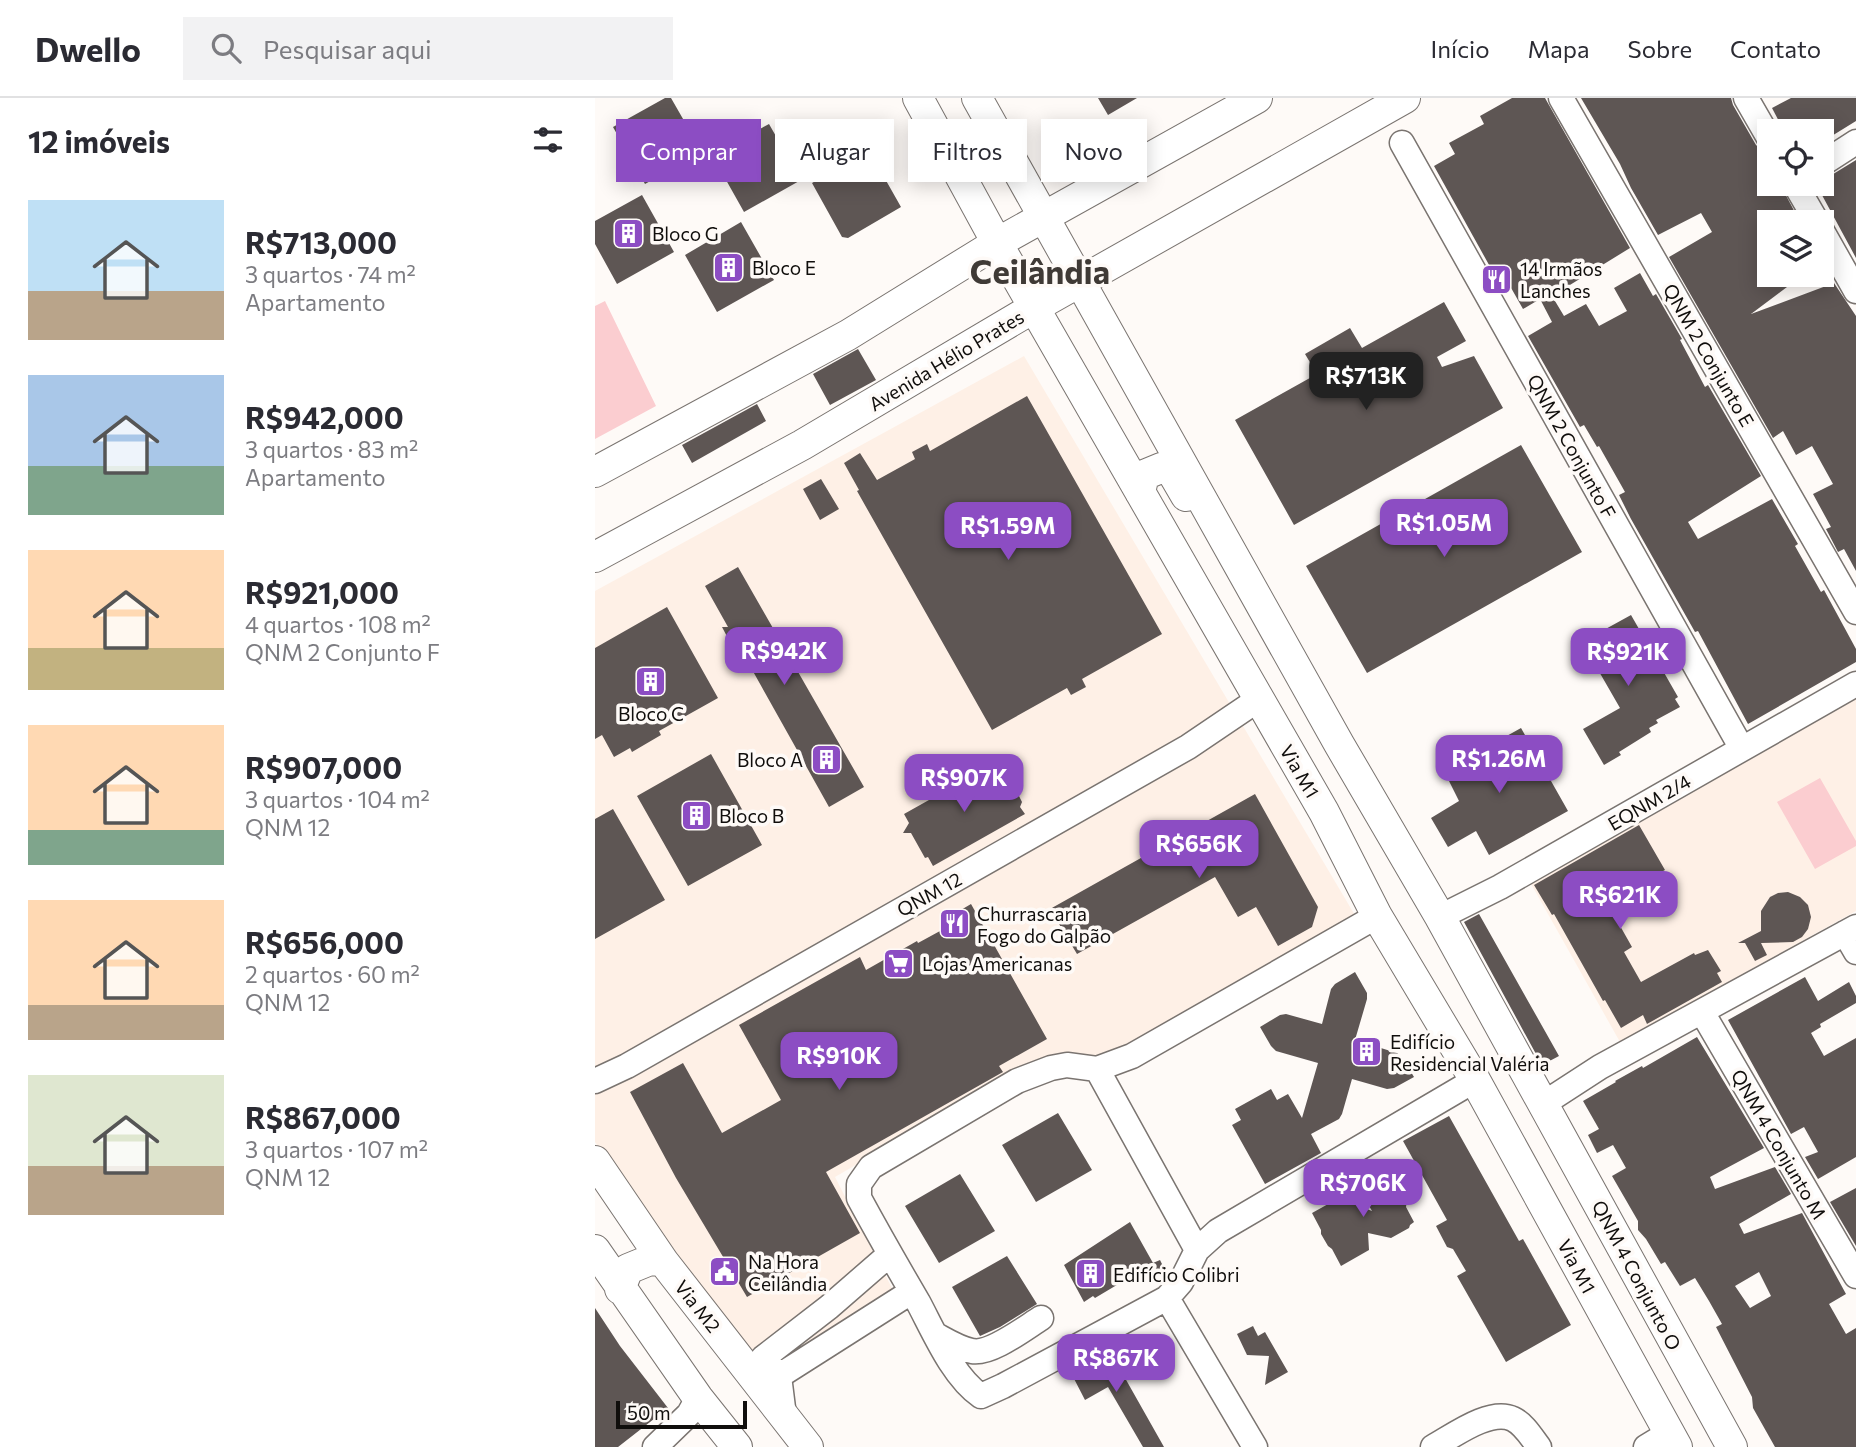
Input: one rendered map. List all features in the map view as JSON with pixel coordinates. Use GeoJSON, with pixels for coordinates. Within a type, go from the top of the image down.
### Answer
{"type":"FeatureCollection","features":[{"type":"Feature","properties":{"kind":"main road","name":"Via M1"},"geometry":{"type":"LineString","coordinates":[[918,98],[997,243],[1324,812],[1377,916],[1475,1080],[1574,1261],[1664,1442]]}},
{"type":"Feature","properties":{"kind":"main road"},"geometry":{"type":"LineString","coordinates":[[977,98],[1543,1104]]}},
{"type":"Feature","properties":{"kind":"main road"},"geometry":{"type":"LineString","coordinates":[[595,472],[848,335],[997,243],[1257,98]]}},
{"type":"Feature","properties":{"kind":"main road","name":"Avenida Hélio Prates"},"geometry":{"type":"LineString","coordinates":[[595,557],[802,445],[1035,307],[1405,98]]}},
{"type":"Feature","properties":{"kind":"main road"},"geometry":{"type":"LineString","coordinates":[[1140,492],[1142,480],[1149,471],[1161,468],[1172,472],[1205,528],[1238,562]]}},
{"type":"Feature","properties":{"kind":"main road"},"geometry":{"type":"LineString","coordinates":[[1205,602],[1244,643],[1310,762],[1323,769],[1335,766],[1341,755],[1339,744]]}},
{"type":"Feature","properties":{"kind":"main road"},"geometry":{"type":"LineString","coordinates":[[1324,812],[1327,802],[1335,795],[1353,797],[1434,936],[1476,985]]}},
{"type":"Feature","properties":{"kind":"main road"},"geometry":{"type":"LineString","coordinates":[[1448,1034],[1486,1077],[1560,1209],[1571,1215],[1584,1213],[1592,1204],[1593,1192]]}},
{"type":"Feature","properties":{"kind":"main road","name":"QNM 4 Conjunto O"},"geometry":{"type":"LineString","coordinates":[[1543,1104],[1732,1447]]}},
{"type":"Feature","properties":{"kind":"main road","name":"Via M2"},"geometry":{"type":"LineString","coordinates":[[595,1161],[663,1261],[808,1447]]}},
{"type":"Feature","properties":{"kind":"main road"},"geometry":{"type":"LineString","coordinates":[[595,1242],[613,1242],[621,1237],[631,1215]]}},
{"type":"Feature","properties":{"kind":"main road"},"geometry":{"type":"LineString","coordinates":[[1574,1261],[1574,1249],[1582,1240],[1594,1237],[1606,1243],[1672,1363],[1701,1394]]}},
{"type":"Feature","properties":{"kind":"main road"},"geometry":{"type":"LineString","coordinates":[[595,1250],[698,1398],[737,1447]]}},
{"type":"Feature","properties":{"kind":"main road"},"geometry":{"type":"LineString","coordinates":[[620,1289],[628,1269],[650,1260],[663,1261]]}},
{"type":"Feature","properties":{"kind":"street","name":"QNM 2 Conjunto E"},"geometry":{"type":"LineString","coordinates":[[1561,98],[1856,612]]}},
{"type":"Feature","properties":{"kind":"street"},"geometry":{"type":"LineString","coordinates":[[1747,98],[1759,119]]}},
{"type":"Feature","properties":{"kind":"street"},"geometry":{"type":"LineString","coordinates":[[1834,156],[1856,142]]}},
{"type":"Feature","properties":{"kind":"street","name":"QNM 2 Conjunto F"},"geometry":{"type":"LineString","coordinates":[[1402,143],[1742,748]]}},
{"type":"Feature","properties":{"kind":"street"},"geometry":{"type":"LineString","coordinates":[[1834,252],[1856,291]]}},
{"type":"Feature","properties":{"kind":"street","name":"EQNM 2/4"},"geometry":{"type":"LineString","coordinates":[[1440,917],[1500,887],[1856,684]]}},
{"type":"Feature","properties":{"kind":"street","name":"QNM 12"},"geometry":{"type":"LineString","coordinates":[[595,1081],[627,1066],[1188,747],[1259,699]]}},
{"type":"Feature","properties":{"kind":"street"},"geometry":{"type":"LineString","coordinates":[[1377,916],[1132,1056],[1097,1069],[1059,1066],[1017,1081],[871,1167],[859,1184],[859,1198],[961,1377],[981,1396],[1167,1298],[1181,1282],[1197,1250],[1218,1231],[1475,1080]]}},
{"type":"Feature","properties":{"kind":"street"},"geometry":{"type":"LineString","coordinates":[[1543,1104],[1600,1067],[1702,1012],[1852,937]]}},
{"type":"Feature","properties":{"kind":"street","name":"QNM 4 Conjunto M"},"geometry":{"type":"LineString","coordinates":[[1702,1012],[1856,1276]]}},
{"type":"Feature","properties":{"kind":"street"},"geometry":{"type":"LineString","coordinates":[[1097,1069],[1197,1250]]}},
{"type":"Feature","properties":{"kind":"street"},"geometry":{"type":"LineString","coordinates":[[783,1416],[779,1376],[764,1357],[829,1307],[890,1254]]}},
{"type":"Feature","properties":{"kind":"street"},"geometry":{"type":"LineString","coordinates":[[779,1376],[911,1292]]}},
{"type":"Feature","properties":{"kind":"street"},"geometry":{"type":"LineString","coordinates":[[1167,1298],[1255,1447]]}},
{"type":"Feature","properties":{"kind":"street"},"geometry":{"type":"LineString","coordinates":[[936,1335],[972,1351],[981,1351],[991,1348],[1041,1318]]}},
{"type":"Feature","properties":{"kind":"street"},"geometry":{"type":"LineString","coordinates":[[655,1447],[689,1414],[698,1398]]}},
{"type":"Feature","properties":{"kind":"street"},"geometry":{"type":"LineString","coordinates":[[1433,1447],[1489,1416],[1513,1419],[1539,1447]]}},
{"type":"Feature","properties":{"kind":"shaded area"},"geometry":{"type":"Polygon","coordinates":[[[605,301],[656,406],[595,439],[595,306],[605,301]]]}},
{"type":"Feature","properties":{"kind":"shaded area"},"geometry":{"type":"Polygon","coordinates":[[[1024,356],[1356,917],[1128,1049],[1105,1055],[1058,1059],[1014,1073],[835,1177],[896,1296],[769,1382],[595,1142],[595,591],[1024,356]]]}},
{"type":"Feature","properties":{"kind":"shaded area"},"geometry":{"type":"Polygon","coordinates":[[[1856,697],[1856,911],[1620,1042],[1530,882],[1856,697]]]}},
{"type":"Feature","properties":{"kind":"shaded area"},"geometry":{"type":"Polygon","coordinates":[[[1820,778],[1856,841],[1856,846],[1815,869],[1777,802],[1820,778]]]}},
{"type":"Feature","properties":{"kind":"building"},"geometry":{"type":"Polygon","coordinates":[[[665,98],[671,98],[683,119],[627,119],[665,98]]]}},
{"type":"Feature","properties":{"kind":"building"},"geometry":{"type":"Polygon","coordinates":[[[1098,98],[1137,98],[1108,115],[1098,98]]]}},
{"type":"Feature","properties":{"kind":"building"},"geometry":{"type":"Polygon","coordinates":[[[1512,98],[1545,98],[1630,248],[1552,296],[1564,316],[1586,304],[1599,326],[1627,311],[1614,288],[1640,273],[1653,296],[1656,294],[1705,387],[1708,385],[1761,476],[1688,522],[1698,539],[1772,499],[1798,544],[1795,546],[1821,592],[1824,590],[1856,649],[1856,662],[1748,724],[1698,631],[1695,632],[1631,519],[1619,495],[1625,492],[1599,446],[1597,447],[1584,425],[1580,427],[1528,336],[1552,322],[1540,299],[1523,309],[1510,286],[1503,290],[1434,166],[1455,154],[1449,143],[1484,124],[1480,116],[1512,98]]]}},
{"type":"Feature","properties":{"kind":"building"},"geometry":{"type":"Polygon","coordinates":[[[1581,98],[1731,98],[1757,146],[1757,196],[1786,196],[1794,210],[1757,210],[1757,287],[1787,287],[1751,314],[1823,287],[1834,287],[1834,283],[1856,316],[1856,571],[1844,549],[1838,552],[1826,529],[1831,527],[1813,494],[1833,484],[1812,446],[1796,455],[1783,431],[1773,438],[1669,257],[1712,232],[1701,213],[1658,235],[1581,98]]]}},
{"type":"Feature","properties":{"kind":"building"},"geometry":{"type":"Polygon","coordinates":[[[1791,98],[1856,98],[1856,121],[1834,135],[1834,119],[1778,119],[1772,108],[1791,98]]]}},
{"type":"Feature","properties":{"kind":"building"},"geometry":{"type":"Polygon","coordinates":[[[769,124],[775,134],[775,182],[797,182],[744,212],[727,182],[761,182],[761,128],[769,124]]]}},
{"type":"Feature","properties":{"kind":"building"},"geometry":{"type":"Polygon","coordinates":[[[1856,160],[1856,258],[1834,217],[1834,210],[1830,210],[1822,196],[1834,196],[1834,174],[1856,160]]]}},
{"type":"Feature","properties":{"kind":"building"},"geometry":{"type":"Polygon","coordinates":[[[887,182],[901,207],[848,238],[842,237],[812,183],[887,182]]]}},
{"type":"Feature","properties":{"kind":"building","name":"Bloco G"},"geometry":{"type":"Polygon","coordinates":[[[642,195],[674,252],[617,284],[595,244],[595,221],[642,195]]]}},
{"type":"Feature","properties":{"kind":"building","name":"Bloco E"},"geometry":{"type":"Polygon","coordinates":[[[741,222],[774,280],[717,312],[685,255],[741,222]]]}},
{"type":"Feature","properties":{"kind":"building"},"geometry":{"type":"Polygon","coordinates":[[[1444,302],[1466,341],[1437,357],[1442,367],[1474,356],[1503,408],[1294,525],[1235,420],[1317,374],[1305,354],[1350,328],[1362,348],[1444,302]]]}},
{"type":"Feature","properties":{"kind":"building"},"geometry":{"type":"Polygon","coordinates":[[[858,349],[876,380],[830,405],[813,374],[858,349]]]}},
{"type":"Feature","properties":{"kind":"building"},"geometry":{"type":"Polygon","coordinates":[[[1027,396],[1162,634],[1082,679],[1086,687],[1071,695],[1067,688],[992,730],[857,491],[859,490],[844,463],[860,453],[877,480],[915,459],[912,452],[927,444],[930,451],[1027,396]]]}},
{"type":"Feature","properties":{"kind":"building"},"geometry":{"type":"Polygon","coordinates":[[[757,404],[766,421],[692,463],[682,445],[757,404]]]}},
{"type":"Feature","properties":{"kind":"building"},"geometry":{"type":"Polygon","coordinates":[[[1521,445],[1582,552],[1367,673],[1306,566],[1521,445]]]}},
{"type":"Feature","properties":{"kind":"building"},"geometry":{"type":"Polygon","coordinates":[[[821,479],[839,509],[820,520],[803,489],[821,479]]]}},
{"type":"Feature","properties":{"kind":"building"},"geometry":{"type":"Polygon","coordinates":[[[738,567],[864,787],[829,807],[736,641],[731,644],[722,627],[728,627],[705,586],[738,567]]]}},
{"type":"Feature","properties":{"kind":"building"},"geometry":{"type":"Polygon","coordinates":[[[667,607],[718,698],[659,731],[661,735],[632,752],[630,748],[614,757],[602,735],[595,739],[595,648],[667,607]]]}},
{"type":"Feature","properties":{"kind":"building"},"geometry":{"type":"Polygon","coordinates":[[[1631,615],[1678,697],[1675,699],[1680,707],[1656,720],[1658,723],[1649,728],[1651,732],[1604,765],[1583,729],[1620,708],[1582,642],[1631,615]]]}},
{"type":"Feature","properties":{"kind":"building"},"geometry":{"type":"Polygon","coordinates":[[[1521,728],[1568,811],[1489,855],[1476,831],[1448,847],[1431,818],[1459,801],[1444,771],[1521,728]]]}},
{"type":"Feature","properties":{"kind":"building"},"geometry":{"type":"Polygon","coordinates":[[[711,754],[762,845],[688,886],[637,796],[711,754]]]}},
{"type":"Feature","properties":{"kind":"building"},"geometry":{"type":"Polygon","coordinates":[[[995,763],[999,770],[1005,772],[1022,802],[1020,807],[1025,814],[933,866],[928,857],[925,858],[911,833],[903,833],[909,823],[904,814],[995,763]]]}},
{"type":"Feature","properties":{"kind":"building"},"geometry":{"type":"Polygon","coordinates":[[[1255,794],[1318,907],[1312,927],[1278,946],[1256,907],[1238,917],[1215,877],[1077,954],[1050,909],[1255,794]]]}},
{"type":"Feature","properties":{"kind":"building"},"geometry":{"type":"Polygon","coordinates":[[[613,809],[665,900],[595,939],[595,819],[613,809]]]}},
{"type":"Feature","properties":{"kind":"building"},"geometry":{"type":"Polygon","coordinates":[[[1639,825],[1665,870],[1606,901],[1632,947],[1624,952],[1641,982],[1694,953],[1695,955],[1708,950],[1721,971],[1717,973],[1722,982],[1647,1024],[1643,1015],[1621,1028],[1534,885],[1639,825]]]}},
{"type":"Feature","properties":{"kind":"building"},"geometry":{"type":"Polygon","coordinates":[[[1788,892],[1800,897],[1808,905],[1811,917],[1808,929],[1802,937],[1793,942],[1761,943],[1767,955],[1755,961],[1745,943],[1738,943],[1761,931],[1761,911],[1770,897],[1788,892]]]}},
{"type":"Feature","properties":{"kind":"building"},"geometry":{"type":"Polygon","coordinates":[[[971,904],[1047,1039],[999,1066],[1003,1072],[826,1172],[860,1233],[747,1297],[676,1178],[630,1092],[683,1063],[722,1133],[781,1100],[739,1025],[860,957],[866,970],[917,941],[918,943],[951,925],[954,914],[971,904]]]}},
{"type":"Feature","properties":{"kind":"building"},"geometry":{"type":"Polygon","coordinates":[[[1479,914],[1559,1056],[1542,1065],[1464,922],[1479,914]]]}},
{"type":"Feature","properties":{"kind":"building"},"geometry":{"type":"Polygon","coordinates":[[[1355,972],[1367,993],[1367,999],[1355,1040],[1397,1053],[1414,1077],[1387,1089],[1352,1079],[1339,1119],[1311,1134],[1321,1153],[1265,1184],[1232,1125],[1241,1120],[1235,1109],[1271,1089],[1277,1100],[1288,1094],[1302,1118],[1318,1063],[1276,1051],[1260,1027],[1286,1014],[1322,1024],[1331,989],[1355,972]]]}},
{"type":"Feature","properties":{"kind":"building"},"geometry":{"type":"Polygon","coordinates":[[[1805,977],[1818,1001],[1849,982],[1856,996],[1856,1003],[1820,1024],[1821,1027],[1811,1033],[1824,1056],[1856,1038],[1856,1157],[1818,1179],[1805,1157],[1818,1152],[1804,1127],[1791,1134],[1728,1020],[1805,977]]]}},
{"type":"Feature","properties":{"kind":"building"},"geometry":{"type":"Polygon","coordinates":[[[1697,1037],[1764,1148],[1710,1177],[1715,1189],[1775,1167],[1791,1194],[1739,1224],[1744,1234],[1802,1213],[1846,1294],[1829,1304],[1846,1334],[1856,1328],[1856,1447],[1775,1447],[1753,1408],[1752,1397],[1716,1327],[1722,1324],[1695,1278],[1680,1286],[1665,1262],[1661,1264],[1638,1230],[1638,1221],[1612,1176],[1626,1168],[1613,1145],[1597,1153],[1588,1135],[1599,1129],[1583,1101],[1642,1066],[1643,1068],[1697,1037]],[[1759,1272],[1735,1286],[1750,1308],[1771,1296],[1759,1272]]]}},
{"type":"Feature","properties":{"kind":"building"},"geometry":{"type":"Polygon","coordinates":[[[1058,1113],[1092,1170],[1036,1202],[1002,1145],[1058,1113]]]}},
{"type":"Feature","properties":{"kind":"building"},"geometry":{"type":"Polygon","coordinates":[[[1449,1116],[1519,1241],[1523,1239],[1571,1325],[1506,1362],[1457,1276],[1466,1271],[1453,1249],[1447,1247],[1436,1226],[1447,1220],[1403,1141],[1449,1116]]]}},
{"type":"Feature","properties":{"kind":"building"},"geometry":{"type":"Polygon","coordinates":[[[1379,1171],[1386,1171],[1401,1199],[1407,1200],[1406,1207],[1414,1222],[1391,1238],[1368,1233],[1369,1250],[1341,1266],[1321,1234],[1312,1213],[1339,1198],[1372,1211],[1358,1186],[1376,1176],[1379,1171]]]}},
{"type":"Feature","properties":{"kind":"building"},"geometry":{"type":"Polygon","coordinates":[[[960,1174],[995,1231],[939,1263],[905,1206],[960,1174]]]}},
{"type":"Feature","properties":{"kind":"building"},"geometry":{"type":"Polygon","coordinates":[[[1856,1188],[1856,1246],[1830,1202],[1856,1188]]]}},
{"type":"Feature","properties":{"kind":"building"},"geometry":{"type":"Polygon","coordinates":[[[1130,1222],[1153,1263],[1160,1260],[1166,1272],[1148,1282],[1142,1270],[1084,1302],[1064,1265],[1130,1222]]]}},
{"type":"Feature","properties":{"kind":"building"},"geometry":{"type":"Polygon","coordinates":[[[1007,1256],[1037,1304],[980,1336],[952,1287],[1007,1256]]]}},
{"type":"Feature","properties":{"kind":"building"},"geometry":{"type":"Polygon","coordinates":[[[595,1308],[620,1346],[668,1408],[618,1447],[595,1447],[595,1308]]]}},
{"type":"Feature","properties":{"kind":"building"},"geometry":{"type":"Polygon","coordinates":[[[1253,1326],[1258,1336],[1265,1332],[1288,1372],[1265,1385],[1269,1356],[1247,1355],[1237,1334],[1253,1326]]]}},
{"type":"Feature","properties":{"kind":"building"},"geometry":{"type":"Polygon","coordinates":[[[1108,1349],[1164,1447],[1143,1447],[1108,1387],[1085,1400],[1070,1371],[1108,1349]]]}},
{"type":"Feature","properties":{"kind":"place","name":"Bloco G"},"geometry":{"type":"Point","coordinates":[629,233]}},
{"type":"Feature","properties":{"kind":"place","name":"Bloco E"},"geometry":{"type":"Point","coordinates":[729,267]}},
{"type":"Feature","properties":{"kind":"place","name":"14 Irmãos Lanches"},"geometry":{"type":"Point","coordinates":[1497,279]}},
{"type":"Feature","properties":{"kind":"place","name":"Bloco C"},"geometry":{"type":"Point","coordinates":[651,682]}},
{"type":"Feature","properties":{"kind":"place","name":"Bloco A"},"geometry":{"type":"Point","coordinates":[826,759]}},
{"type":"Feature","properties":{"kind":"place","name":"Bloco B"},"geometry":{"type":"Point","coordinates":[696,815]}},
{"type":"Feature","properties":{"kind":"place","name":"Churrascaria Fogo do Galpão"},"geometry":{"type":"Point","coordinates":[954,924]}},
{"type":"Feature","properties":{"kind":"place","name":"Lojas Americanas"},"geometry":{"type":"Point","coordinates":[899,963]}},
{"type":"Feature","properties":{"kind":"place","name":"Edifício Residencial Valéria"},"geometry":{"type":"Point","coordinates":[1367,1052]}},
{"type":"Feature","properties":{"kind":"place","name":"Na Hora Ceilândia"},"geometry":{"type":"Point","coordinates":[725,1272]}},
{"type":"Feature","properties":{"kind":"place","name":"Edifício Colibri"},"geometry":{"type":"Point","coordinates":[1090,1274]}},
{"type":"Feature","properties":{"kind":"district","name":"Ceilândia"},"geometry":{"type":"Point","coordinates":[1040,270]}}]}
